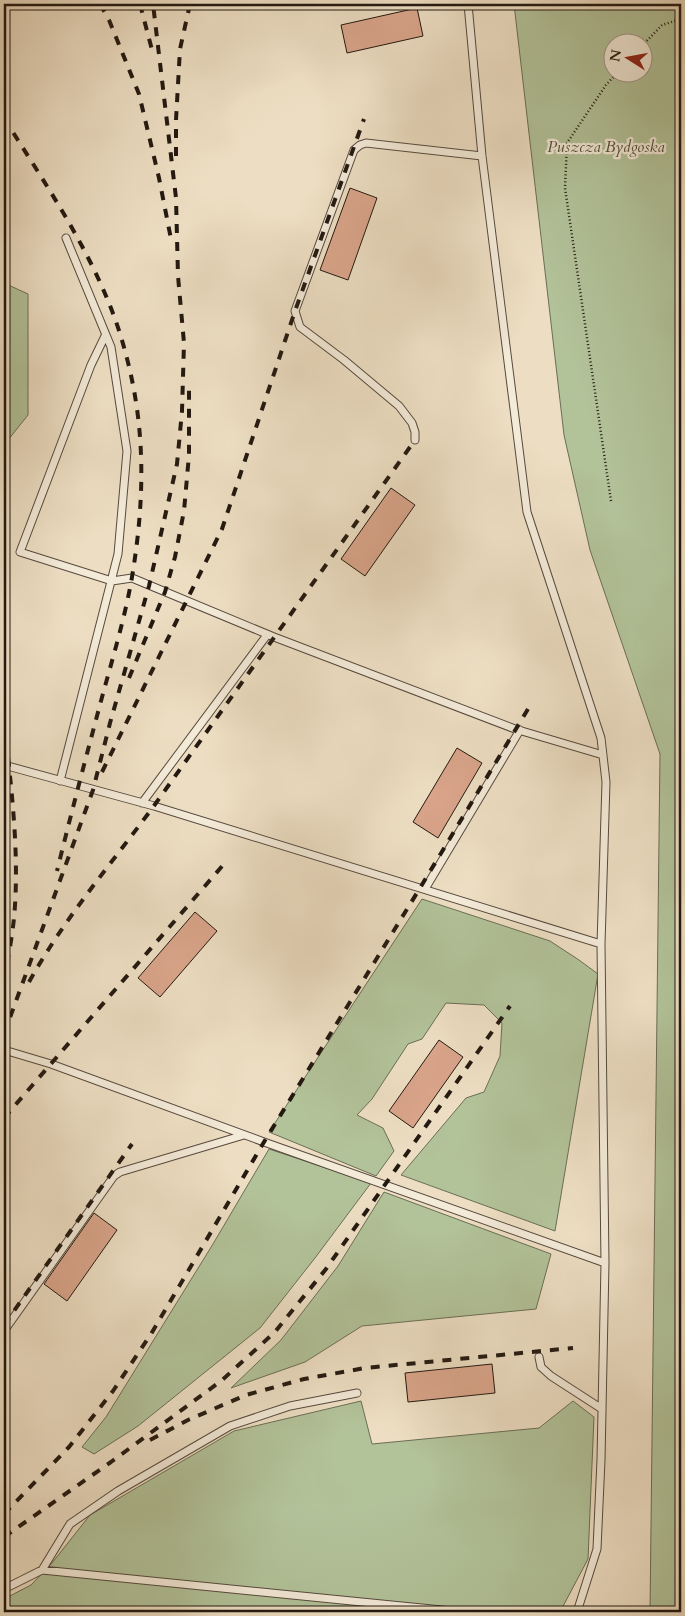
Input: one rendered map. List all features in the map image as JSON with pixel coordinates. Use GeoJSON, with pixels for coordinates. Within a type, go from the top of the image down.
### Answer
{"type":"FeatureCollection","features":[{"type":"Feature","properties":{"kind":"lane"},"geometry":{"type":"LineString","coordinates":[[468,4],[482,156],[527,512],[602,738],[606,782],[601,944],[605,1262],[597,1550],[576,1612]]}},
{"type":"Feature","properties":{"kind":"lane"},"geometry":{"type":"LineString","coordinates":[[415,440],[412,422],[399,406],[344,360],[300,327],[295,311],[354,150],[360,145],[366,143],[482,156]]}},
{"type":"Feature","properties":{"kind":"lane"},"geometry":{"type":"LineString","coordinates":[[60,781],[118,554],[127,451],[110,346],[66,238]]}},
{"type":"Feature","properties":{"kind":"lane"},"geometry":{"type":"LineString","coordinates":[[105,336],[91,365],[20,552],[112,581],[132,578],[267,635],[520,730],[603,755]]}},
{"type":"Feature","properties":{"kind":"lane"},"geometry":{"type":"LineString","coordinates":[[142,803],[267,635]]}},
{"type":"Feature","properties":{"kind":"lane"},"geometry":{"type":"LineString","coordinates":[[425,889],[520,730]]}},
{"type":"Feature","properties":{"kind":"lane"},"geometry":{"type":"LineString","coordinates":[[4,765],[142,803],[601,944]]}},
{"type":"Feature","properties":{"kind":"lane"},"geometry":{"type":"LineString","coordinates":[[4,1050],[51,1064],[244,1135],[605,1262]]}},
{"type":"Feature","properties":{"kind":"lane"},"geometry":{"type":"LineString","coordinates":[[4,1331],[114,1176],[120,1172],[244,1135]]}},
{"type":"Feature","properties":{"kind":"lane"},"geometry":{"type":"LineString","coordinates":[[539,1357],[541,1367],[551,1376],[602,1409]]}},
{"type":"Feature","properties":{"kind":"lane"},"geometry":{"type":"LineString","coordinates":[[4,1589],[42,1570],[70,1524],[118,1491],[230,1426],[290,1406],[357,1393]]}},
{"type":"Feature","properties":{"kind":"lane"},"geometry":{"type":"LineString","coordinates":[[42,1570],[462,1612]]}},
{"type":"Feature","properties":{"kind":"path"},"geometry":{"type":"LineString","coordinates":[[652,36],[662,25],[681,19]]}},
{"type":"Feature","properties":{"kind":"path"},"geometry":{"type":"LineString","coordinates":[[609,82],[567,143],[565,188],[611,501]]}},
{"type":"Feature","properties":{"kind":"path"},"geometry":{"type":"LineString","coordinates":[[676,975],[681,978]]}},
{"type":"Feature","properties":{"kind":"green space","name":"Puszcza Bydgoska"},"geometry":{"type":"Polygon","coordinates":[[[514,4],[681,4],[681,1612],[650,1612],[660,754],[590,550],[564,435],[514,4]]]}},
{"type":"Feature","properties":{"kind":"green space"},"geometry":{"type":"Polygon","coordinates":[[[4,283],[28,294],[28,415],[4,445],[4,283]]]}},
{"type":"Feature","properties":{"kind":"green space"},"geometry":{"type":"Polygon","coordinates":[[[422,899],[550,941],[598,974],[555,1231],[401,1175],[466,1098],[484,1092],[500,1056],[502,1023],[484,1005],[446,1003],[422,1039],[408,1044],[372,1099],[357,1115],[383,1128],[394,1151],[376,1176],[269,1132],[422,899]]]}},
{"type":"Feature","properties":{"kind":"green space"},"geometry":{"type":"Polygon","coordinates":[[[269,1149],[371,1183],[260,1328],[138,1426],[94,1454],[82,1447],[106,1417],[213,1244],[269,1149]]]}},
{"type":"Feature","properties":{"kind":"green space"},"geometry":{"type":"Polygon","coordinates":[[[384,1192],[551,1254],[536,1309],[362,1326],[305,1362],[231,1388],[281,1340],[338,1266],[384,1192]]]}},
{"type":"Feature","properties":{"kind":"green space"},"geometry":{"type":"Polygon","coordinates":[[[361,1401],[372,1444],[539,1428],[573,1401],[594,1417],[588,1559],[560,1612],[4,1612],[4,1599],[31,1585],[52,1563],[90,1515],[234,1431],[361,1401]]]}},
{"type":"Feature","properties":{"kind":"building"},"geometry":{"type":"Polygon","coordinates":[[[417,8],[423,36],[347,53],[341,25],[417,8]]]}},
{"type":"Feature","properties":{"kind":"building"},"geometry":{"type":"Polygon","coordinates":[[[350,188],[377,198],[348,280],[320,270],[350,188]]]}},
{"type":"Feature","properties":{"kind":"building"},"geometry":{"type":"Polygon","coordinates":[[[391,488],[415,505],[365,576],[341,559],[391,488]]]}},
{"type":"Feature","properties":{"kind":"building"},"geometry":{"type":"Polygon","coordinates":[[[457,748],[482,763],[438,838],[413,822],[457,748]]]}},
{"type":"Feature","properties":{"kind":"building"},"geometry":{"type":"Polygon","coordinates":[[[195,912],[217,931],[160,997],[138,978],[195,912]]]}},
{"type":"Feature","properties":{"kind":"building"},"geometry":{"type":"Polygon","coordinates":[[[439,1040],[463,1057],[413,1128],[389,1111],[439,1040]]]}},
{"type":"Feature","properties":{"kind":"building"},"geometry":{"type":"Polygon","coordinates":[[[94,1213],[117,1230],[67,1301],[44,1284],[94,1213]]]}},
{"type":"Feature","properties":{"kind":"building"},"geometry":{"type":"Polygon","coordinates":[[[492,1364],[495,1393],[408,1402],[405,1373],[492,1364]]]}},
{"type":"Feature","properties":{"kind":"railway"},"geometry":{"type":"LineString","coordinates":[[100,4],[109,20],[139,94],[172,244]]}},
{"type":"Feature","properties":{"kind":"railway"},"geometry":{"type":"LineString","coordinates":[[140,4],[152,50]]}},
{"type":"Feature","properties":{"kind":"railway"},"geometry":{"type":"LineString","coordinates":[[4,1034],[93,790],[149,586],[177,464],[182,411],[184,343],[178,276],[176,198],[153,4]]}},
{"type":"Feature","properties":{"kind":"railway"},"geometry":{"type":"LineString","coordinates":[[176,156],[180,49],[190,4]]}},
{"type":"Feature","properties":{"kind":"railway"},"geometry":{"type":"LineString","coordinates":[[4,118],[73,230],[103,289],[125,351],[132,379],[140,435],[141,491],[132,577],[118,639],[57,871]]}},
{"type":"Feature","properties":{"kind":"railway"},"geometry":{"type":"LineString","coordinates":[[102,772],[222,529],[295,311],[364,119]]}},
{"type":"Feature","properties":{"kind":"railway"},"geometry":{"type":"LineString","coordinates":[[129,678],[165,592],[175,557],[184,511],[189,455],[189,385]]}},
{"type":"Feature","properties":{"kind":"railway"},"geometry":{"type":"LineString","coordinates":[[29,982],[74,912],[156,803],[415,440]]}},
{"type":"Feature","properties":{"kind":"railway"},"geometry":{"type":"LineString","coordinates":[[4,1514],[69,1447],[113,1391],[151,1334],[264,1142],[531,704]]}},
{"type":"Feature","properties":{"kind":"railway"},"geometry":{"type":"LineString","coordinates":[[4,722],[14,820],[16,870],[14,918],[4,978]]}},
{"type":"Feature","properties":{"kind":"railway"},"geometry":{"type":"LineString","coordinates":[[4,1118],[224,864]]}},
{"type":"Feature","properties":{"kind":"railway"},"geometry":{"type":"LineString","coordinates":[[4,1537],[111,1462],[221,1381],[275,1332],[326,1269],[510,1006]]}},
{"type":"Feature","properties":{"kind":"railway"},"geometry":{"type":"LineString","coordinates":[[4,1325],[132,1144]]}},
{"type":"Feature","properties":{"kind":"railway"},"geometry":{"type":"LineString","coordinates":[[150,1440],[188,1420],[246,1395],[304,1379],[365,1368],[573,1348]]}}]}
